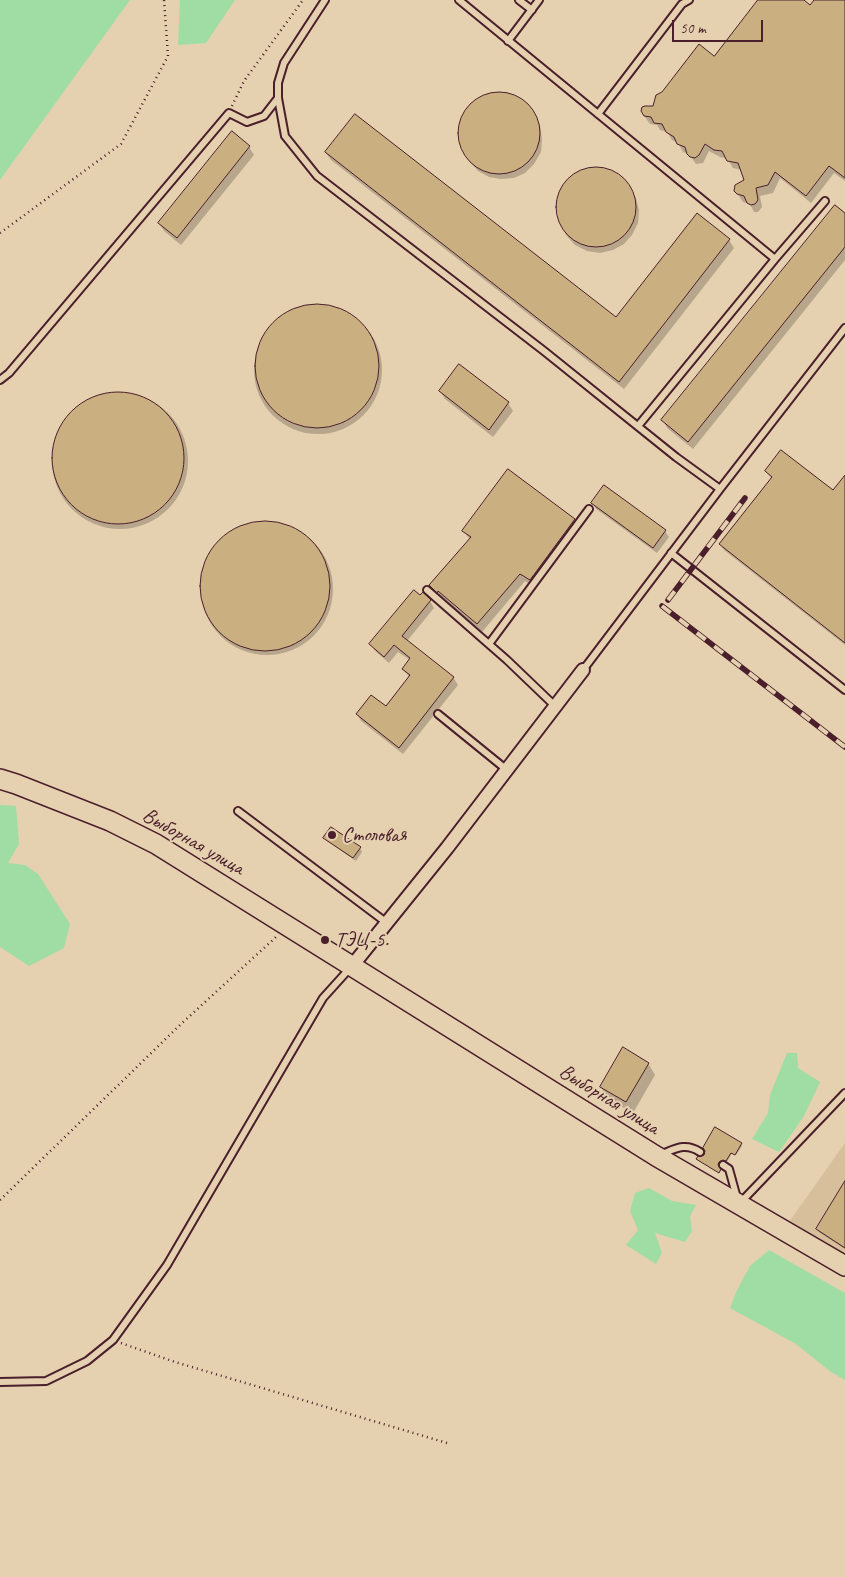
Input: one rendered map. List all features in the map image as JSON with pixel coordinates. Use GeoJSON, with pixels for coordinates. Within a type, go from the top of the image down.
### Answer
{"type":"FeatureCollection","features":[{"type":"Feature","properties":{"kind":"main road","name":"Выборная улица"},"geometry":{"type":"LineString","coordinates":[[0,779],[110,821],[149,840],[656,1156],[845,1266]]}},
{"type":"Feature","properties":{"kind":"street"},"geometry":{"type":"LineString","coordinates":[[352,966],[447,848],[583,670]]}},
{"type":"Feature","properties":{"kind":"lane"},"geometry":{"type":"LineString","coordinates":[[325,0],[284,63],[278,83],[278,98],[284,136],[317,176],[544,351],[676,457],[720,489]]}},
{"type":"Feature","properties":{"kind":"lane"},"geometry":{"type":"LineString","coordinates":[[459,0],[775,260]]}},
{"type":"Feature","properties":{"kind":"lane"},"geometry":{"type":"LineString","coordinates":[[519,0],[532,10]]}},
{"type":"Feature","properties":{"kind":"lane"},"geometry":{"type":"LineString","coordinates":[[508,40],[539,0]]}},
{"type":"Feature","properties":{"kind":"lane"},"geometry":{"type":"LineString","coordinates":[[598,114],[682,4],[689,0]]}},
{"type":"Feature","properties":{"kind":"lane"},"geometry":{"type":"LineString","coordinates":[[0,380],[9,373],[229,113],[246,122],[264,116],[278,98]]}},
{"type":"Feature","properties":{"kind":"lane"},"geometry":{"type":"LineString","coordinates":[[638,426],[825,201]]}},
{"type":"Feature","properties":{"kind":"lane"},"geometry":{"type":"LineString","coordinates":[[583,670],[845,328]]}},
{"type":"Feature","properties":{"kind":"lane"},"geometry":{"type":"LineString","coordinates":[[489,644],[588,509]]}},
{"type":"Feature","properties":{"kind":"lane"},"geometry":{"type":"LineString","coordinates":[[671,553],[845,690]]}},
{"type":"Feature","properties":{"kind":"lane"},"geometry":{"type":"LineString","coordinates":[[427,590],[556,706]]}},
{"type":"Feature","properties":{"kind":"lane"},"geometry":{"type":"LineString","coordinates":[[438,714],[507,770]]}},
{"type":"Feature","properties":{"kind":"lane"},"geometry":{"type":"LineString","coordinates":[[238,811],[387,923]]}},
{"type":"Feature","properties":{"kind":"lane"},"geometry":{"type":"LineString","coordinates":[[0,1382],[46,1381],[87,1361],[113,1340],[167,1265],[322,998],[352,966]]}},
{"type":"Feature","properties":{"kind":"lane"},"geometry":{"type":"LineString","coordinates":[[738,1204],[845,1093]]}},
{"type":"Feature","properties":{"kind":"lane"},"geometry":{"type":"LineString","coordinates":[[656,1156],[686,1146],[700,1152]]}},
{"type":"Feature","properties":{"kind":"lane"},"geometry":{"type":"LineString","coordinates":[[723,1165],[729,1169],[738,1204]]}},
{"type":"Feature","properties":{"kind":"path"},"geometry":{"type":"LineString","coordinates":[[0,233],[121,144],[168,56],[164,0]]}},
{"type":"Feature","properties":{"kind":"path"},"geometry":{"type":"LineString","coordinates":[[229,113],[244,82],[303,0]]}},
{"type":"Feature","properties":{"kind":"path"},"geometry":{"type":"LineString","coordinates":[[0,1200],[180,1025],[289,926]]}},
{"type":"Feature","properties":{"kind":"path"},"geometry":{"type":"LineString","coordinates":[[113,1340],[175,1362],[447,1443]]}},
{"type":"Feature","properties":{"kind":"shaded area"},"geometry":{"type":"Polygon","coordinates":[[[845,1143],[845,1257],[789,1222],[845,1143]]]}},
{"type":"Feature","properties":{"kind":"green space"},"geometry":{"type":"Polygon","coordinates":[[[0,0],[130,0],[0,180],[0,0]]]}},
{"type":"Feature","properties":{"kind":"green space"},"geometry":{"type":"Polygon","coordinates":[[[180,0],[235,0],[206,43],[178,45],[180,0]]]}},
{"type":"Feature","properties":{"kind":"green space"},"geometry":{"type":"Polygon","coordinates":[[[0,805],[16,806],[19,844],[8,863],[25,865],[38,874],[70,924],[64,948],[29,966],[0,947],[0,805]]]}},
{"type":"Feature","properties":{"kind":"green space"},"geometry":{"type":"Polygon","coordinates":[[[787,1053],[797,1053],[798,1068],[820,1082],[804,1116],[779,1152],[752,1139],[768,1113],[770,1095],[787,1053]]]}},
{"type":"Feature","properties":{"kind":"green space"},"geometry":{"type":"Polygon","coordinates":[[[649,1188],[672,1201],[696,1205],[690,1216],[692,1231],[685,1242],[655,1233],[662,1253],[656,1264],[626,1245],[638,1230],[630,1211],[635,1193],[649,1188]]]}},
{"type":"Feature","properties":{"kind":"green space"},"geometry":{"type":"Polygon","coordinates":[[[769,1250],[845,1293],[845,1380],[831,1372],[796,1344],[730,1308],[750,1266],[769,1250]]]}},
{"type":"Feature","properties":{"kind":"building"},"geometry":{"type":"Polygon","coordinates":[[[758,0],[804,0],[810,5],[814,0],[845,0],[845,178],[829,166],[806,196],[775,172],[768,185],[756,188],[758,200],[755,204],[751,205],[747,203],[744,196],[734,191],[735,185],[744,180],[738,163],[727,161],[722,151],[714,150],[705,144],[699,155],[695,158],[690,157],[685,147],[677,144],[674,137],[666,132],[662,124],[654,123],[651,117],[644,116],[641,111],[642,107],[653,106],[656,95],[662,92],[699,44],[714,56],[758,0]]]}},
{"type":"Feature","properties":{"kind":"building"},"geometry":{"type":"Polygon","coordinates":[[[499,92],[515,95],[528,104],[537,117],[540,133],[537,149],[528,162],[515,171],[499,174],[483,171],[470,162],[461,149],[458,133],[461,117],[470,104],[483,95],[499,92]]]}},
{"type":"Feature","properties":{"kind":"building"},"geometry":{"type":"Polygon","coordinates":[[[355,114],[616,317],[697,213],[730,239],[619,382],[325,152],[355,114]]]}},
{"type":"Feature","properties":{"kind":"building"},"geometry":{"type":"Polygon","coordinates":[[[232,131],[250,146],[177,238],[158,223],[232,131]]]}},
{"type":"Feature","properties":{"kind":"building"},"geometry":{"type":"Polygon","coordinates":[[[588,167],[604,167],[625,178],[636,199],[636,215],[625,236],[604,247],[588,247],[574,241],[562,229],[556,215],[556,199],[562,185],[574,173],[588,167]]]}},
{"type":"Feature","properties":{"kind":"building"},"geometry":{"type":"Polygon","coordinates":[[[835,205],[845,213],[845,247],[688,442],[661,420],[835,205]]]}},
{"type":"Feature","properties":{"kind":"building"},"geometry":{"type":"Polygon","coordinates":[[[317,304],[341,308],[361,322],[375,342],[379,366],[375,390],[361,410],[341,424],[317,428],[293,424],[273,410],[259,390],[255,366],[259,342],[273,322],[293,308],[317,304]]]}},
{"type":"Feature","properties":{"kind":"building"},"geometry":{"type":"Polygon","coordinates":[[[459,364],[509,402],[489,430],[439,391],[459,364]]]}},
{"type":"Feature","properties":{"kind":"building"},"geometry":{"type":"Polygon","coordinates":[[[118,392],[131,393],[143,397],[165,411],[179,433],[183,445],[183,471],[179,483],[165,505],[143,519],[131,523],[118,524],[105,523],[93,519],[71,505],[57,483],[53,471],[52,458],[53,445],[57,433],[71,411],[93,397],[105,393],[118,392]]]}},
{"type":"Feature","properties":{"kind":"building"},"geometry":{"type":"Polygon","coordinates":[[[781,450],[833,490],[845,475],[845,643],[719,544],[772,477],[765,471],[781,450]]]}},
{"type":"Feature","properties":{"kind":"building"},"geometry":{"type":"Polygon","coordinates":[[[508,469],[575,519],[530,580],[520,574],[477,624],[429,585],[471,537],[462,531],[508,469]]]}},
{"type":"Feature","properties":{"kind":"building"},"geometry":{"type":"Polygon","coordinates":[[[604,485],[666,530],[653,548],[591,503],[604,485]]]}},
{"type":"Feature","properties":{"kind":"building"},"geometry":{"type":"Polygon","coordinates":[[[265,521],[278,522],[290,526],[311,540],[325,561],[329,573],[329,599],[325,611],[311,632],[290,646],[278,650],[265,651],[252,650],[240,646],[219,632],[205,611],[201,599],[200,586],[201,573],[205,561],[219,540],[240,526],[252,522],[265,521]]]}},
{"type":"Feature","properties":{"kind":"building"},"geometry":{"type":"Polygon","coordinates":[[[414,590],[420,595],[423,592],[431,600],[402,636],[454,677],[399,748],[356,714],[371,695],[386,706],[410,675],[402,669],[410,658],[394,645],[384,657],[369,644],[414,590]]]}},
{"type":"Feature","properties":{"kind":"building"},"geometry":{"type":"Polygon","coordinates":[[[331,827],[361,847],[353,858],[323,838],[331,827]]]}},
{"type":"Feature","properties":{"kind":"building"},"geometry":{"type":"Polygon","coordinates":[[[623,1047],[649,1063],[626,1102],[600,1087],[623,1047]]]}},
{"type":"Feature","properties":{"kind":"building"},"geometry":{"type":"Polygon","coordinates":[[[715,1127],[742,1143],[735,1155],[731,1153],[726,1161],[719,1162],[718,1165],[721,1169],[719,1173],[696,1159],[698,1156],[704,1155],[705,1151],[703,1148],[715,1127]]]}},
{"type":"Feature","properties":{"kind":"building"},"geometry":{"type":"Polygon","coordinates":[[[845,1181],[845,1248],[816,1229],[845,1181]]]}},
{"type":"Feature","properties":{"kind":"railway"},"geometry":{"type":"LineString","coordinates":[[668,600],[745,498]]}},
{"type":"Feature","properties":{"kind":"railway"},"geometry":{"type":"LineString","coordinates":[[662,606],[845,747]]}},
{"type":"Feature","properties":{"kind":"place","name":"Столовая"},"geometry":{"type":"Point","coordinates":[332,835]}},
{"type":"Feature","properties":{"kind":"place","name":"ТЭЦ-5."},"geometry":{"type":"Point","coordinates":[325,940]}}]}
